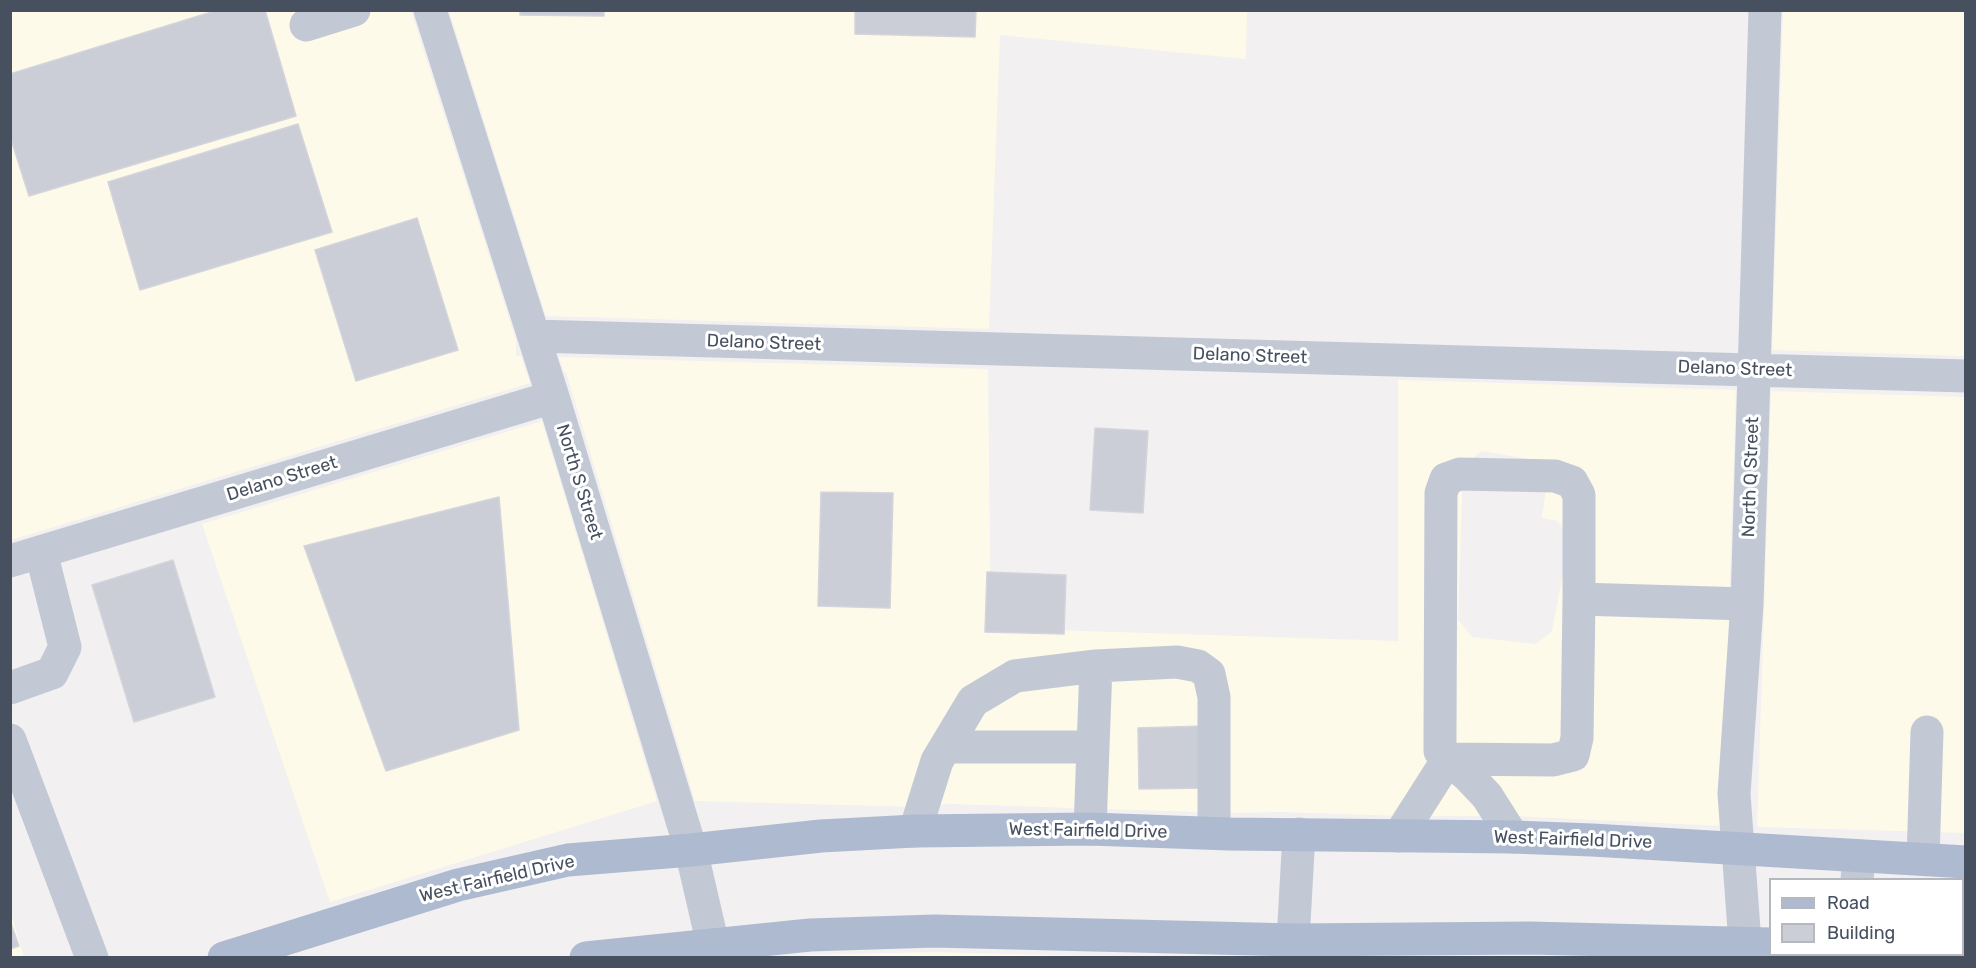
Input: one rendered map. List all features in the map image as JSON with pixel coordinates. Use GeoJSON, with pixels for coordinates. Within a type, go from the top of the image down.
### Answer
{"type":"FeatureCollection","features":[{"type":"Feature","properties":{"kind":"main road","name":"West Fairfield Drive"},"geometry":{"type":"LineString","coordinates":[[224,957],[480,880],[568,860],[821,836],[915,831],[1090,829],[1513,837],[1739,849],[1858,868],[1923,859],[1965,862]]}},
{"type":"Feature","properties":{"kind":"main road"},"geometry":{"type":"LineString","coordinates":[[586,957],[715,950],[810,935],[934,931],[1293,949],[1530,938],[1758,944]]}},
{"type":"Feature","properties":{"kind":"street"},"geometry":{"type":"LineString","coordinates":[[306,25],[354,10]]}},
{"type":"Feature","properties":{"kind":"street","name":"North S Street"},"geometry":{"type":"LineString","coordinates":[[430,10],[553,397],[691,850],[715,950]]}},
{"type":"Feature","properties":{"kind":"street","name":"North Q Street"},"geometry":{"type":"LineString","coordinates":[[1758,944],[1739,849],[1734,794],[1747,604],[1766,10]]}},
{"type":"Feature","properties":{"kind":"street","name":"Delano Street"},"geometry":{"type":"LineString","coordinates":[[534,336],[1965,376]]}},
{"type":"Feature","properties":{"kind":"street","name":"Delano Street"},"geometry":{"type":"LineString","coordinates":[[10,561],[553,397]]}},
{"type":"Feature","properties":{"kind":"street"},"geometry":{"type":"LineString","coordinates":[[1448,759],[1553,760],[1572,755],[1577,738],[1579,599],[1579,495],[1572,482],[1555,476],[1460,474],[1446,479],[1441,494],[1440,751],[1448,759],[1468,776],[1487,796],[1513,837]]}},
{"type":"Feature","properties":{"kind":"street"},"geometry":{"type":"LineString","coordinates":[[10,688],[52,674],[65,647],[41,552]]}},
{"type":"Feature","properties":{"kind":"street"},"geometry":{"type":"LineString","coordinates":[[1579,599],[1747,604]]}},
{"type":"Feature","properties":{"kind":"street"},"geometry":{"type":"LineString","coordinates":[[915,831],[937,761],[973,701],[1015,676],[1096,666],[1177,662],[1198,666],[1209,674],[1214,697],[1214,833]]}},
{"type":"Feature","properties":{"kind":"street"},"geometry":{"type":"LineString","coordinates":[[1090,829],[1096,666]]}},
{"type":"Feature","properties":{"kind":"street"},"geometry":{"type":"LineString","coordinates":[[1923,859],[1927,732]]}},
{"type":"Feature","properties":{"kind":"street"},"geometry":{"type":"LineString","coordinates":[[10,740],[92,957]]}},
{"type":"Feature","properties":{"kind":"street"},"geometry":{"type":"LineString","coordinates":[[946,747],[1093,747]]}},
{"type":"Feature","properties":{"kind":"street"},"geometry":{"type":"LineString","coordinates":[[1399,836],[1448,759]]}},
{"type":"Feature","properties":{"kind":"street"},"geometry":{"type":"LineString","coordinates":[[1293,949],[1299,834]]}},
{"type":"Feature","properties":{"kind":"shaded area"},"geometry":{"type":"Polygon","coordinates":[[[11,11],[411,11],[516,340],[516,356],[521,356],[530,383],[11,540],[11,11]]]}},
{"type":"Feature","properties":{"kind":"shaded area"},"geometry":{"type":"Polygon","coordinates":[[[449,11],[1247,11],[1246,59],[1000,35],[989,329],[546,316],[449,11]]]}},
{"type":"Feature","properties":{"kind":"shaded area"},"geometry":{"type":"Polygon","coordinates":[[[1783,11],[1965,11],[1965,356],[1772,350],[1783,11]]]}},
{"type":"Feature","properties":{"kind":"shaded area"},"geometry":{"type":"Polygon","coordinates":[[[559,357],[988,369],[991,628],[1398,641],[1398,380],[1736,390],[1722,826],[1513,816],[1229,813],[950,804],[916,807],[695,801],[566,372],[564,372],[559,357]],[[1481,451],[1463,467],[1458,619],[1472,637],[1536,644],[1552,631],[1569,542],[1558,521],[1542,518],[1547,480],[1535,460],[1481,451]]]}},
{"type":"Feature","properties":{"kind":"shaded area"},"geometry":{"type":"Polygon","coordinates":[[[1771,391],[1965,397],[1965,833],[1757,827],[1771,391]]]}},
{"type":"Feature","properties":{"kind":"shaded area"},"geometry":{"type":"Polygon","coordinates":[[[542,421],[657,801],[330,902],[202,524],[542,421]]]}},
{"type":"Feature","properties":{"kind":"shaded area"},"geometry":{"type":"Polygon","coordinates":[[[11,914],[24,957],[11,957],[11,914]]]}},
{"type":"Feature","properties":{"kind":"shaded area"},"geometry":{"type":"Polygon","coordinates":[[[934,952],[1117,957],[786,957],[934,952]]]}},
{"type":"Feature","properties":{"kind":"building"},"geometry":{"type":"Polygon","coordinates":[[[218,10],[265,10],[296,116],[29,196],[10,136],[10,74],[218,10]]]}},
{"type":"Feature","properties":{"kind":"building"},"geometry":{"type":"Polygon","coordinates":[[[520,10],[604,10],[604,16],[520,15],[520,10]]]}},
{"type":"Feature","properties":{"kind":"building"},"geometry":{"type":"Polygon","coordinates":[[[855,10],[976,10],[975,37],[855,34],[855,10]]]}},
{"type":"Feature","properties":{"kind":"building"},"geometry":{"type":"Polygon","coordinates":[[[298,124],[332,232],[140,290],[108,182],[298,124]]]}},
{"type":"Feature","properties":{"kind":"building"},"geometry":{"type":"Polygon","coordinates":[[[417,218],[458,350],[356,381],[315,250],[417,218]]]}},
{"type":"Feature","properties":{"kind":"building"},"geometry":{"type":"Polygon","coordinates":[[[1095,428],[1148,431],[1143,513],[1090,510],[1095,428]]]}},
{"type":"Feature","properties":{"kind":"building"},"geometry":{"type":"Polygon","coordinates":[[[821,492],[893,493],[890,608],[818,606],[821,492]]]}},
{"type":"Feature","properties":{"kind":"building"},"geometry":{"type":"Polygon","coordinates":[[[499,497],[519,730],[386,771],[304,546],[499,497]]]}},
{"type":"Feature","properties":{"kind":"building"},"geometry":{"type":"Polygon","coordinates":[[[173,560],[215,697],[134,722],[92,585],[173,560]]]}},
{"type":"Feature","properties":{"kind":"building"},"geometry":{"type":"Polygon","coordinates":[[[987,572],[1066,575],[1064,634],[985,632],[987,572]]]}},
{"type":"Feature","properties":{"kind":"building"},"geometry":{"type":"Polygon","coordinates":[[[1205,726],[1206,788],[1139,789],[1138,728],[1205,726]]]}},
{"type":"Feature","properties":{"kind":"building"},"geometry":{"type":"Polygon","coordinates":[[[10,921],[19,946],[10,949],[10,921]]]}}]}
